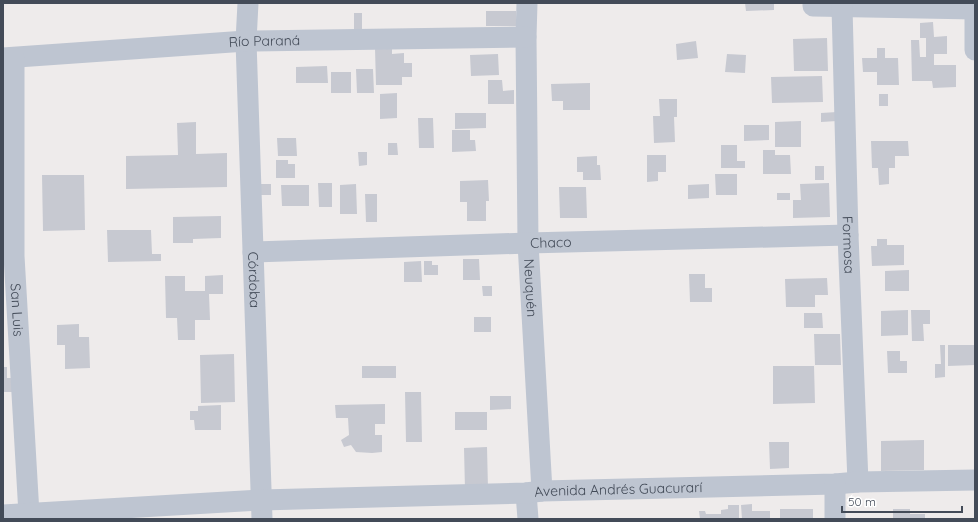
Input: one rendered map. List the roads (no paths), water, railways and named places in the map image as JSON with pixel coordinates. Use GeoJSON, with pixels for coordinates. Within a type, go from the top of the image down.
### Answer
{"type":"FeatureCollection","features":[{"type":"Feature","properties":{"kind":"street","name":"Córdoba"},"geometry":{"type":"LineString","coordinates":[[248,3],[246,41],[262,510]]}},
{"type":"Feature","properties":{"kind":"street","name":"Neuquén"},"geometry":{"type":"LineString","coordinates":[[527,3],[528,243],[534,492],[528,519]]}},
{"type":"Feature","properties":{"kind":"street"},"geometry":{"type":"LineString","coordinates":[[813,5],[842,7],[975,9],[975,50]]}},
{"type":"Feature","properties":{"kind":"street","name":"Formosa"},"geometry":{"type":"LineString","coordinates":[[842,7],[848,235],[858,482]]}},
{"type":"Feature","properties":{"kind":"street","name":"Río Paraná"},"geometry":{"type":"LineString","coordinates":[[8,58],[246,41],[526,37]]}},
{"type":"Feature","properties":{"kind":"street","name":"San Luis"},"geometry":{"type":"LineString","coordinates":[[8,58],[8,256],[29,514]]}},
{"type":"Feature","properties":{"kind":"street","name":"Chaco"},"geometry":{"type":"LineString","coordinates":[[253,252],[848,235]]}},
{"type":"Feature","properties":{"kind":"street","name":"Avenida Andrés Guacurarí"},"geometry":{"type":"LineString","coordinates":[[4,516],[29,514],[262,510],[534,492],[975,480]]}},
{"type":"Feature","properties":{"kind":"street"},"geometry":{"type":"LineString","coordinates":[[835,519],[836,484]]}}]}
